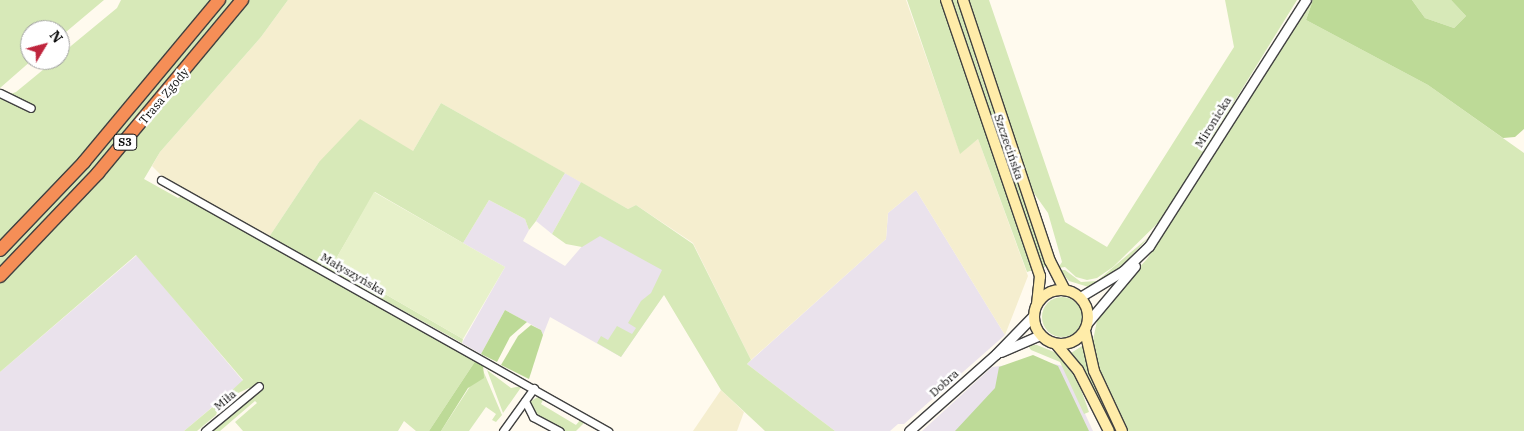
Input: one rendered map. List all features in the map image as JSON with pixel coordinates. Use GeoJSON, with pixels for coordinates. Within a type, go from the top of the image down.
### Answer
{"type":"FeatureCollection","features":[{"type":"Feature","properties":{"kind":"highway","name":"Trasa Zgody"},"geometry":{"type":"LineString","coordinates":[[0,250],[84,162],[219,0]]}},
{"type":"Feature","properties":{"kind":"highway","name":"Trasa Zgody"},"geometry":{"type":"LineString","coordinates":[[0,276],[98,173],[242,0]]}},
{"type":"Feature","properties":{"kind":"main road","name":"Szczecińska"},"geometry":{"type":"LineString","coordinates":[[946,0],[1040,276],[1037,303]]}},
{"type":"Feature","properties":{"kind":"main road","name":"Szczecińska"},"geometry":{"type":"LineString","coordinates":[[963,0],[1048,253],[1064,290]]}},
{"type":"Feature","properties":{"kind":"main road"},"geometry":{"type":"LineString","coordinates":[[1109,431],[1078,370],[1056,344],[1040,335],[1033,316],[1037,303],[1048,292],[1064,290],[1080,297],[1088,313],[1086,326],[1094,371],[1122,431]]}},
{"type":"Feature","properties":{"kind":"main road"},"geometry":{"type":"LineString","coordinates":[[1056,344],[1072,342],[1086,326]]}},
{"type":"Feature","properties":{"kind":"street","name":"Mironicka"},"geometry":{"type":"LineString","coordinates":[[1086,326],[1140,257],[1306,0]]}},
{"type":"Feature","properties":{"kind":"street"},"geometry":{"type":"LineString","coordinates":[[0,93],[31,108]]}},
{"type":"Feature","properties":{"kind":"street","name":"Małyszyńska"},"geometry":{"type":"LineString","coordinates":[[161,180],[608,431]]}},
{"type":"Feature","properties":{"kind":"street","name":"Mironicka"},"geometry":{"type":"LineString","coordinates":[[1080,297],[1102,286],[1140,257]]}},
{"type":"Feature","properties":{"kind":"street","name":"Dobra"},"geometry":{"type":"LineString","coordinates":[[908,431],[996,354],[1033,316]]}},
{"type":"Feature","properties":{"kind":"street","name":"Dobra"},"geometry":{"type":"LineString","coordinates":[[996,354],[1040,335]]}},
{"type":"Feature","properties":{"kind":"street","name":"Miła"},"geometry":{"type":"LineString","coordinates":[[206,431],[258,386]]}},
{"type":"Feature","properties":{"kind":"street"},"geometry":{"type":"LineString","coordinates":[[503,431],[534,388]]}},
{"type":"Feature","properties":{"kind":"street"},"geometry":{"type":"LineString","coordinates":[[525,401],[533,417],[559,431]]}},
{"type":"Feature","properties":{"kind":"shaded area"},"geometry":{"type":"Polygon","coordinates":[[[288,0],[906,0],[960,153],[978,139],[1028,276],[1005,335],[916,190],[888,213],[886,239],[751,360],[693,243],[636,205],[628,209],[441,103],[413,151],[319,162],[269,237],[164,178],[152,166],[160,152],[261,37],[288,0]]]}},
{"type":"Feature","properties":{"kind":"shaded area"},"geometry":{"type":"Polygon","coordinates":[[[565,173],[581,182],[552,234],[536,221],[565,173]]]}},
{"type":"Feature","properties":{"kind":"shaded area"},"geometry":{"type":"Polygon","coordinates":[[[916,190],[1005,335],[904,424],[898,424],[890,431],[835,431],[747,364],[886,239],[888,213],[916,190]]]}},
{"type":"Feature","properties":{"kind":"shaded area"},"geometry":{"type":"Polygon","coordinates":[[[489,200],[525,219],[529,230],[523,241],[565,266],[596,230],[678,274],[621,357],[550,317],[543,335],[541,330],[505,310],[481,354],[462,343],[505,267],[463,243],[489,200]]]}},
{"type":"Feature","properties":{"kind":"shaded area"},"geometry":{"type":"Polygon","coordinates":[[[137,255],[243,381],[184,431],[0,431],[0,372],[137,255]]]}},
{"type":"Feature","properties":{"kind":"shaded area"},"geometry":{"type":"Polygon","coordinates":[[[1041,361],[1063,366],[1093,431],[922,431],[992,367],[1041,361]]]}},
{"type":"Feature","properties":{"kind":"shaded area"},"geometry":{"type":"Polygon","coordinates":[[[721,390],[744,412],[737,431],[693,431],[721,390]]]}},
{"type":"Feature","properties":{"kind":"green space"},"geometry":{"type":"Polygon","coordinates":[[[0,0],[104,0],[70,29],[70,20],[20,20],[21,70],[0,88],[0,0]]]}},
{"type":"Feature","properties":{"kind":"green space"},"geometry":{"type":"Polygon","coordinates":[[[121,0],[288,0],[261,37],[160,152],[144,179],[178,198],[182,196],[476,360],[429,431],[416,431],[404,421],[398,431],[243,431],[235,422],[257,403],[255,401],[220,431],[212,431],[255,395],[249,388],[236,394],[229,393],[243,380],[136,255],[0,372],[0,98],[16,92],[43,70],[70,70],[70,47],[117,8],[121,0]]]}},
{"type":"Feature","properties":{"kind":"green space"},"geometry":{"type":"Polygon","coordinates":[[[907,0],[989,0],[1065,222],[1107,247],[1234,47],[1225,0],[1297,0],[1162,219],[1113,267],[1097,278],[1087,280],[1076,277],[1065,267],[1058,268],[1062,262],[1048,213],[1031,189],[986,53],[975,57],[1047,266],[1042,268],[962,62],[1033,270],[1027,272],[978,139],[960,154],[907,0]]]}},
{"type":"Feature","properties":{"kind":"green space"},"geometry":{"type":"Polygon","coordinates":[[[1310,0],[1313,0],[1306,20],[1428,85],[1524,153],[1524,431],[1128,431],[1105,386],[1092,345],[1099,311],[1147,259],[1310,0]]]}},
{"type":"Feature","properties":{"kind":"green space"},"geometry":{"type":"Polygon","coordinates":[[[1313,0],[1412,0],[1425,18],[1454,28],[1466,16],[1451,0],[1524,0],[1524,129],[1515,137],[1503,138],[1428,85],[1306,20],[1313,0]]]}},
{"type":"Feature","properties":{"kind":"green space"},"geometry":{"type":"Polygon","coordinates":[[[1412,0],[1451,0],[1466,16],[1454,28],[1425,18],[1412,0]]]}},
{"type":"Feature","properties":{"kind":"green space"},"geometry":{"type":"Polygon","coordinates":[[[441,103],[565,173],[536,221],[529,230],[525,219],[489,200],[463,243],[375,192],[333,264],[463,339],[462,343],[269,237],[319,162],[360,119],[413,151],[441,103]]]}},
{"type":"Feature","properties":{"kind":"green space"},"geometry":{"type":"Polygon","coordinates":[[[581,182],[628,209],[636,205],[693,244],[751,360],[747,364],[835,431],[765,431],[721,390],[664,295],[621,357],[597,343],[601,336],[608,340],[617,326],[632,334],[636,328],[628,323],[641,301],[651,293],[662,270],[600,236],[582,247],[566,244],[552,234],[581,182]]]}},
{"type":"Feature","properties":{"kind":"green space"},"geometry":{"type":"Polygon","coordinates":[[[374,192],[505,267],[463,339],[333,264],[374,192]]]}},
{"type":"Feature","properties":{"kind":"green space"},"geometry":{"type":"Polygon","coordinates":[[[1150,236],[1118,270],[1092,288],[1069,281],[1060,270],[1065,270],[1081,282],[1097,281],[1150,236]]]}},
{"type":"Feature","properties":{"kind":"green space"},"geometry":{"type":"Polygon","coordinates":[[[1058,297],[1066,297],[1073,300],[1079,306],[1082,317],[1079,328],[1073,334],[1066,337],[1058,337],[1051,334],[1045,328],[1042,321],[1042,313],[1045,306],[1051,300],[1058,297]]]}},
{"type":"Feature","properties":{"kind":"green space"},"geometry":{"type":"Polygon","coordinates":[[[505,310],[527,322],[510,337],[497,362],[481,354],[505,310]]]}},
{"type":"Feature","properties":{"kind":"green space"},"geometry":{"type":"Polygon","coordinates":[[[531,325],[541,330],[543,335],[529,379],[501,365],[518,336],[531,325]]]}},
{"type":"Feature","properties":{"kind":"green space"},"geometry":{"type":"Polygon","coordinates":[[[1027,344],[1037,345],[1059,354],[1077,378],[1089,412],[1084,414],[1060,362],[1031,350],[1027,344]]]}},
{"type":"Feature","properties":{"kind":"green space"},"geometry":{"type":"Polygon","coordinates":[[[1082,346],[1094,385],[1117,431],[1071,353],[1082,346]]]}},
{"type":"Feature","properties":{"kind":"green space"},"geometry":{"type":"Polygon","coordinates":[[[1033,355],[1058,366],[1089,431],[955,431],[995,388],[999,367],[1033,355]]]}},
{"type":"Feature","properties":{"kind":"green space"},"geometry":{"type":"Polygon","coordinates":[[[476,360],[483,364],[484,378],[468,388],[441,431],[429,431],[476,360]]]}},
{"type":"Feature","properties":{"kind":"green space"},"geometry":{"type":"Polygon","coordinates":[[[482,368],[502,415],[496,422],[492,420],[496,414],[486,407],[469,431],[441,431],[482,368]]]}},
{"type":"Feature","properties":{"kind":"green space"},"geometry":{"type":"Polygon","coordinates":[[[487,370],[511,388],[522,386],[503,413],[487,370]]]}},
{"type":"Feature","properties":{"kind":"green space"},"geometry":{"type":"Polygon","coordinates":[[[539,396],[544,398],[541,404],[576,425],[580,420],[584,423],[576,431],[564,431],[534,415],[530,402],[539,396]]]}},
{"type":"Feature","properties":{"kind":"green space"},"geometry":{"type":"Polygon","coordinates":[[[221,400],[216,415],[197,431],[184,431],[221,400]]]}}]}
